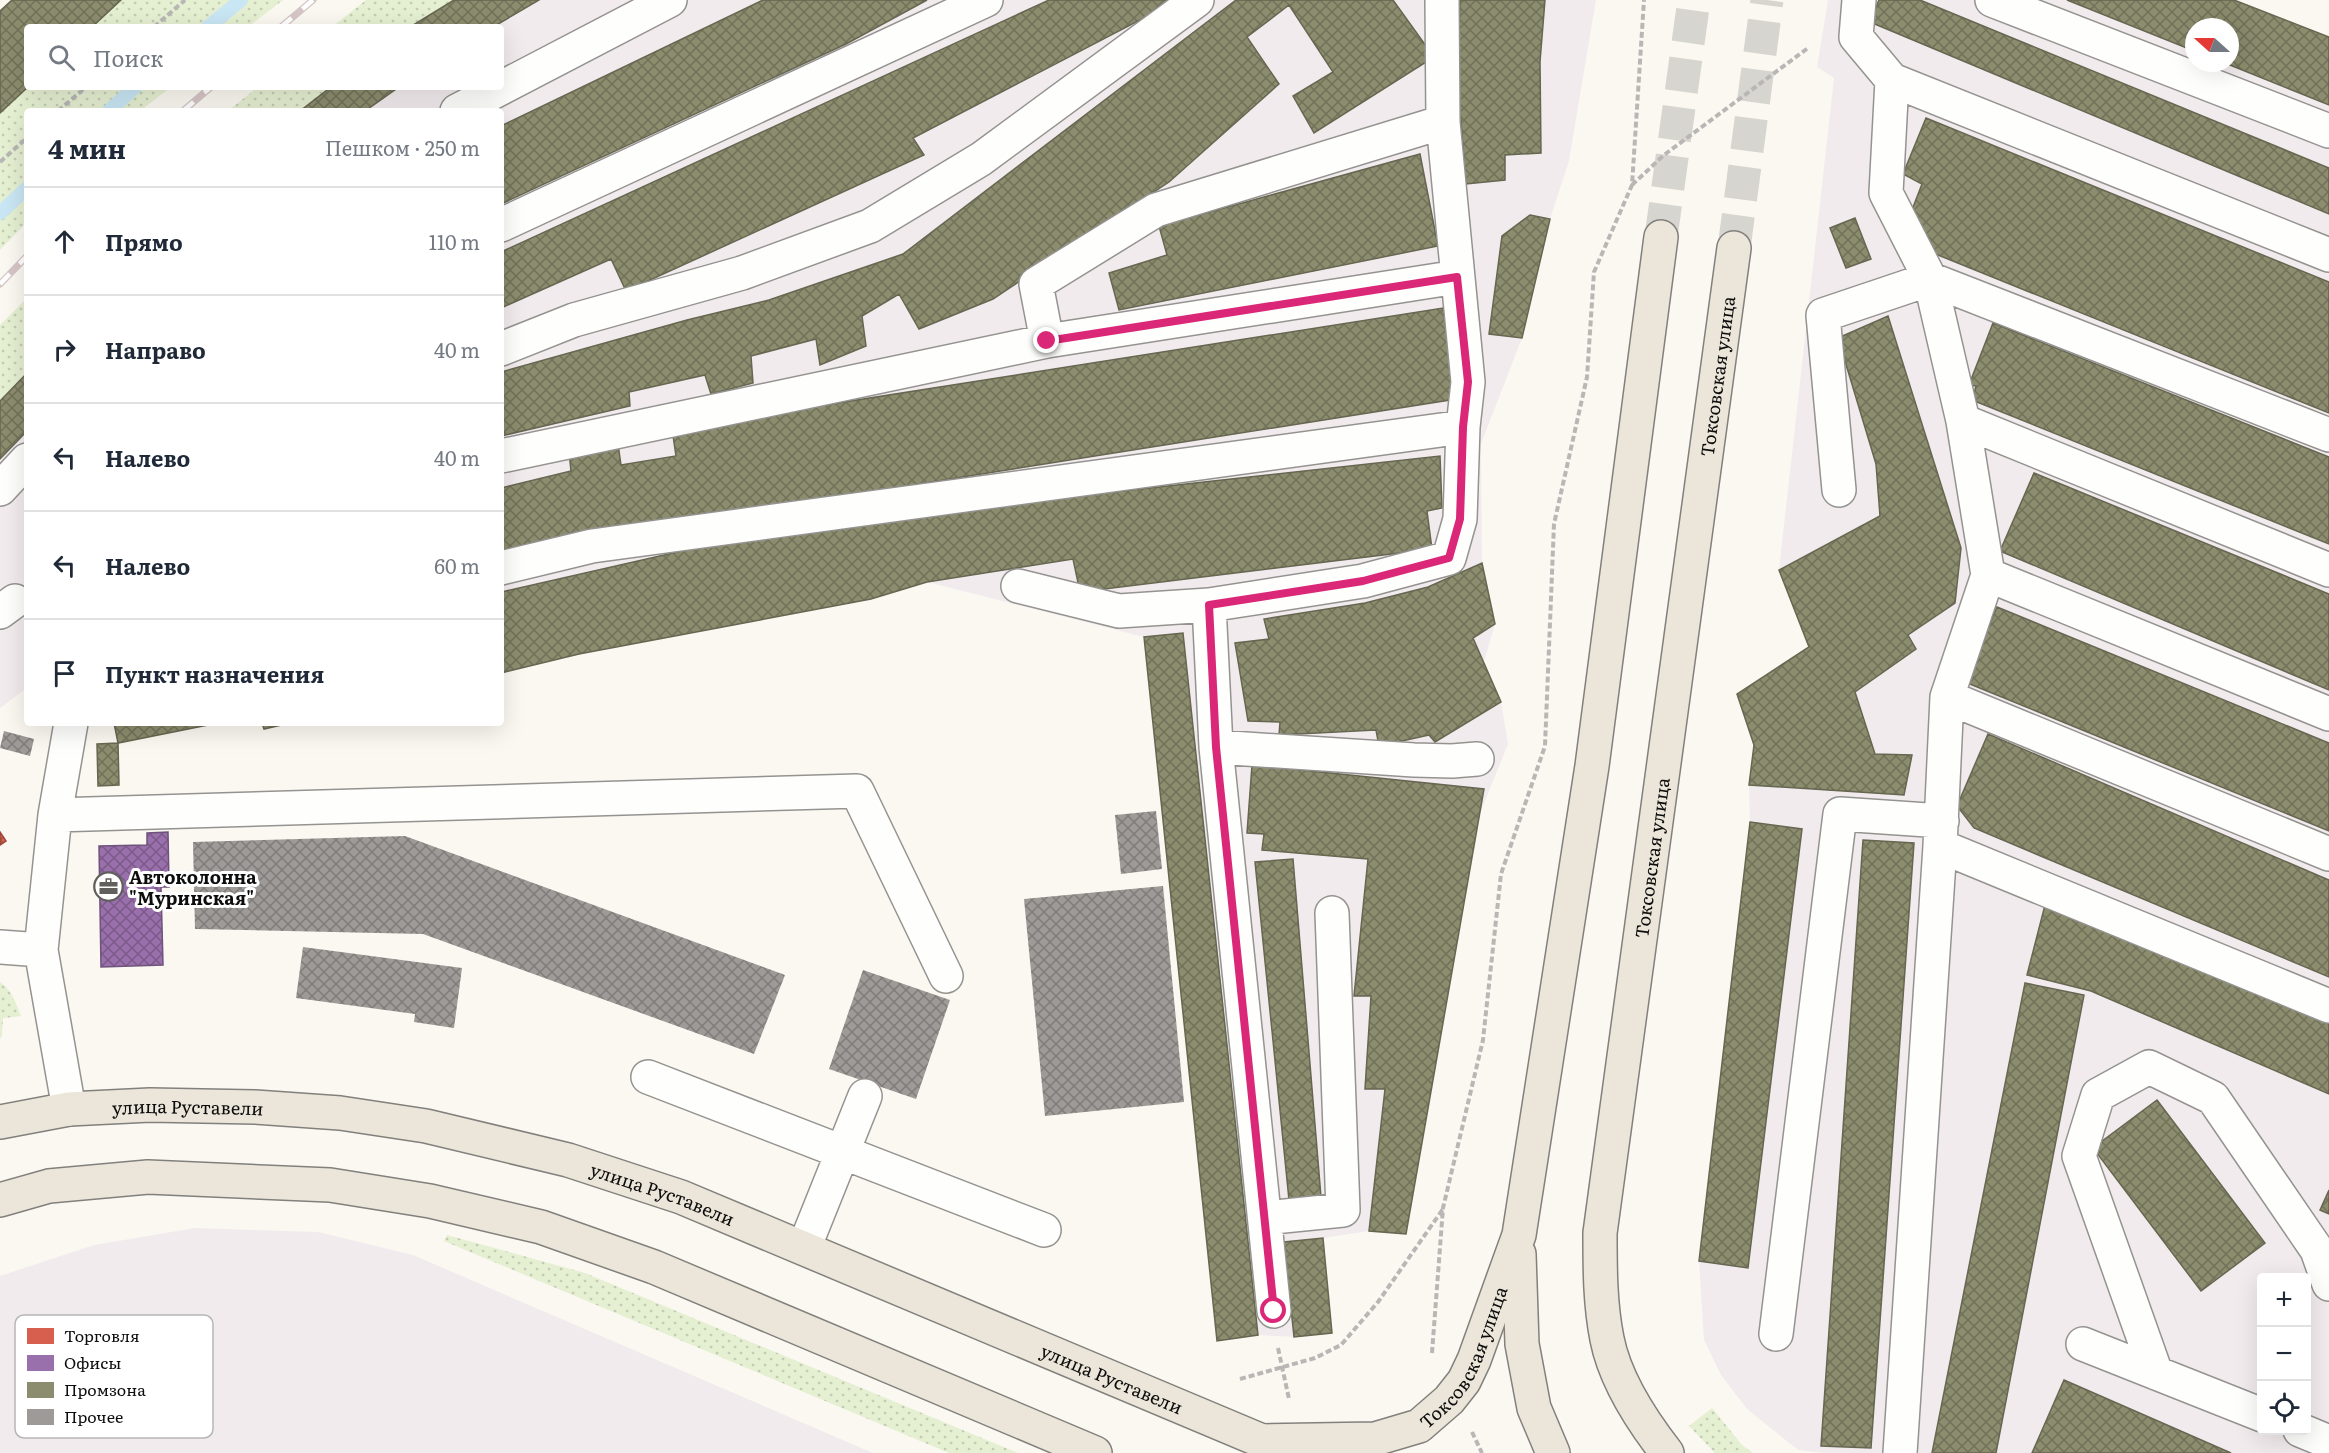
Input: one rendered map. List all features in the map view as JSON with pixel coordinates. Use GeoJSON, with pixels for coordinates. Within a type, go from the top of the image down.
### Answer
{"type":"FeatureCollection","features":[{"type":"Feature","properties":{"kind":"main road","name":"Токсовская улица"},"geometry":{"type":"LineString","coordinates":[[1553,1453],[1534,1408],[1522,1344],[1519,1235],[1592,766],[1661,237]]}},
{"type":"Feature","properties":{"kind":"main road","name":"Токсовская улица"},"geometry":{"type":"LineString","coordinates":[[1667,1453],[1648,1430],[1624,1388],[1607,1342],[1600,1286],[1600,1233],[1734,248]]}},
{"type":"Feature","properties":{"kind":"main road","name":"улица Руставели"},"geometry":{"type":"LineString","coordinates":[[0,1122],[69,1109],[150,1105],[255,1107],[340,1113],[426,1126],[568,1160],[681,1197],[1273,1447]]}},
{"type":"Feature","properties":{"kind":"main road"},"geometry":{"type":"LineString","coordinates":[[0,1200],[49,1186],[148,1177],[330,1185],[441,1203],[541,1227],[654,1267],[1095,1453]]}},
{"type":"Feature","properties":{"kind":"main road","name":"Токсовская улица"},"geometry":{"type":"LineString","coordinates":[[1273,1447],[1376,1438],[1419,1426],[1449,1400],[1464,1381],[1474,1360],[1519,1235]]}},
{"type":"Feature","properties":{"kind":"lane"},"geometry":{"type":"LineString","coordinates":[[504,86],[670,0]]}},
{"type":"Feature","properties":{"kind":"lane"},"geometry":{"type":"LineString","coordinates":[[504,224],[986,0]]}},
{"type":"Feature","properties":{"kind":"lane"},"geometry":{"type":"LineString","coordinates":[[504,348],[574,320],[742,273],[870,226],[981,159],[1197,0]]}},
{"type":"Feature","properties":{"kind":"lane"},"geometry":{"type":"LineString","coordinates":[[1018,586],[1119,611],[1209,605],[1363,581],[1449,558],[1460,519],[1463,427],[1468,382],[1443,122],[1442,0]]}},
{"type":"Feature","properties":{"kind":"lane"},"geometry":{"type":"LineString","coordinates":[[1859,0],[1856,38],[1892,80],[2329,255]]}},
{"type":"Feature","properties":{"kind":"lane"},"geometry":{"type":"LineString","coordinates":[[1992,0],[2329,131]]}},
{"type":"Feature","properties":{"kind":"lane"},"geometry":{"type":"LineString","coordinates":[[1892,80],[1886,193],[1930,279],[1963,422],[1988,575],[1947,697],[1941,833],[1900,1453]]}},
{"type":"Feature","properties":{"kind":"lane"},"geometry":{"type":"LineString","coordinates":[[462,108],[496,90]]}},
{"type":"Feature","properties":{"kind":"lane"},"geometry":{"type":"LineString","coordinates":[[1047,341],[1035,284],[1156,210],[1443,122]]}},
{"type":"Feature","properties":{"kind":"lane"},"geometry":{"type":"LineString","coordinates":[[504,455],[1047,341],[1457,277]]}},
{"type":"Feature","properties":{"kind":"lane"},"geometry":{"type":"LineString","coordinates":[[1839,490],[1823,315],[1930,279],[2329,435]]}},
{"type":"Feature","properties":{"kind":"lane"},"geometry":{"type":"LineString","coordinates":[[1963,422],[2329,570]]}},
{"type":"Feature","properties":{"kind":"lane"},"geometry":{"type":"LineString","coordinates":[[504,567],[592,546],[1463,427]]}},
{"type":"Feature","properties":{"kind":"lane"},"geometry":{"type":"LineString","coordinates":[[0,489],[24,465]]}},
{"type":"Feature","properties":{"kind":"lane"},"geometry":{"type":"LineString","coordinates":[[1988,575],[2329,714]]}},
{"type":"Feature","properties":{"kind":"lane"},"geometry":{"type":"LineString","coordinates":[[1209,605],[1216,747],[1274,1311]]}},
{"type":"Feature","properties":{"kind":"lane"},"geometry":{"type":"LineString","coordinates":[[1947,697],[2329,854]]}},
{"type":"Feature","properties":{"kind":"lane"},"geometry":{"type":"LineString","coordinates":[[69,1109],[41,950],[55,815],[70,726]]}},
{"type":"Feature","properties":{"kind":"lane"},"geometry":{"type":"LineString","coordinates":[[1216,747],[1424,760],[1476,759]]}},
{"type":"Feature","properties":{"kind":"lane"},"geometry":{"type":"LineString","coordinates":[[55,815],[857,791],[946,976]]}},
{"type":"Feature","properties":{"kind":"lane"},"geometry":{"type":"LineString","coordinates":[[1776,1334],[1840,814],[1941,833],[2329,1006]]}},
{"type":"Feature","properties":{"kind":"lane"},"geometry":{"type":"LineString","coordinates":[[1265,1218],[1344,1210],[1332,913]]}},
{"type":"Feature","properties":{"kind":"lane"},"geometry":{"type":"LineString","coordinates":[[0,947],[41,950]]}},
{"type":"Feature","properties":{"kind":"lane"},"geometry":{"type":"LineString","coordinates":[[2156,1373],[2079,1156],[2098,1095],[2149,1067],[2213,1098],[2317,1250],[2329,1284]]}},
{"type":"Feature","properties":{"kind":"lane"},"geometry":{"type":"LineString","coordinates":[[648,1077],[1044,1230]]}},
{"type":"Feature","properties":{"kind":"lane"},"geometry":{"type":"LineString","coordinates":[[804,1248],[865,1096]]}},
{"type":"Feature","properties":{"kind":"lane"},"geometry":{"type":"LineString","coordinates":[[2083,1344],[2257,1413]]}},
{"type":"Feature","properties":{"kind":"lane"},"geometry":{"type":"LineString","coordinates":[[2311,1435],[2329,1442]]}},
{"type":"Feature","properties":{"kind":"path"},"geometry":{"type":"LineString","coordinates":[[157,24],[185,0]]}},
{"type":"Feature","properties":{"kind":"path"},"geometry":{"type":"LineString","coordinates":[[1432,1360],[1443,1208],[1484,1040],[1501,874],[1545,746],[1554,524],[1587,377],[1594,272],[1632,185],[1644,0]]}},
{"type":"Feature","properties":{"kind":"path"},"geometry":{"type":"LineString","coordinates":[[1632,185],[1664,155],[1808,48]]}},
{"type":"Feature","properties":{"kind":"path"},"geometry":{"type":"LineString","coordinates":[[62,108],[82,90]]}},
{"type":"Feature","properties":{"kind":"path"},"geometry":{"type":"LineString","coordinates":[[0,162],[24,141]]}},
{"type":"Feature","properties":{"kind":"path"},"geometry":{"type":"LineString","coordinates":[[1240,1379],[1315,1358],[1341,1345],[1378,1302],[1443,1208]]}},
{"type":"Feature","properties":{"kind":"path"},"geometry":{"type":"LineString","coordinates":[[1278,1347],[1289,1399]]}},
{"type":"Feature","properties":{"kind":"shaded area"},"geometry":{"type":"Polygon","coordinates":[[[454,0],[1596,0],[1569,161],[1550,219],[1522,338],[1481,444],[1482,563],[1495,624],[1484,662],[1501,702],[1508,744],[1479,816],[1406,1234],[1369,1231],[1323,1238],[1294,1337],[1258,1335],[1217,1341],[1144,637],[927,582],[871,599],[579,654],[504,672],[504,108],[304,108],[327,90],[504,90],[504,24],[415,24],[454,0]]]}},
{"type":"Feature","properties":{"kind":"shaded area"},"geometry":{"type":"Polygon","coordinates":[[[1828,0],[2234,0],[2329,37],[2329,1453],[1824,1453],[1798,1450],[1747,1409],[1721,1375],[1704,1340],[1699,1261],[1750,822],[1749,785],[1754,745],[1737,694],[1809,647],[1779,570],[1834,78],[1817,67],[1828,0]]]}},
{"type":"Feature","properties":{"kind":"shaded area"},"geometry":{"type":"Polygon","coordinates":[[[24,376],[24,690],[0,708],[0,401],[24,376]]]}},
{"type":"Feature","properties":{"kind":"shaded area"},"geometry":{"type":"Polygon","coordinates":[[[195,1228],[318,1232],[413,1255],[873,1453],[0,1453],[0,1276],[94,1245],[195,1228]]]}},
{"type":"Feature","properties":{"kind":"green space"},"geometry":{"type":"Polygon","coordinates":[[[121,0],[283,0],[252,24],[95,24],[121,0]]]}},
{"type":"Feature","properties":{"kind":"green space"},"geometry":{"type":"Polygon","coordinates":[[[366,0],[454,0],[415,24],[336,24],[366,0]]]}},
{"type":"Feature","properties":{"kind":"green space"},"geometry":{"type":"Polygon","coordinates":[[[25,90],[167,90],[144,108],[24,108],[24,225],[0,250],[0,113],[25,90]]]}},
{"type":"Feature","properties":{"kind":"green space"},"geometry":{"type":"Polygon","coordinates":[[[254,90],[327,90],[304,108],[232,108],[254,90]]]}},
{"type":"Feature","properties":{"kind":"green space"},"geometry":{"type":"Polygon","coordinates":[[[24,301],[24,376],[0,401],[0,325],[24,301]]]}},
{"type":"Feature","properties":{"kind":"green space"},"geometry":{"type":"Polygon","coordinates":[[[0,982],[11,993],[21,1016],[3,1018],[0,1039],[0,982]]]}},
{"type":"Feature","properties":{"kind":"green space"},"geometry":{"type":"Polygon","coordinates":[[[447,1235],[585,1273],[1018,1453],[949,1453],[444,1241],[447,1235]]]}},
{"type":"Feature","properties":{"kind":"green space"},"geometry":{"type":"Polygon","coordinates":[[[1712,1408],[1742,1445],[1753,1453],[1715,1453],[1689,1426],[1712,1408]]]}},
{"type":"Feature","properties":{"kind":"building: Торговля"},"geometry":{"type":"Polygon","coordinates":[[[0,832],[6,841],[0,845],[0,832]]]}},
{"type":"Feature","properties":{"kind":"building: Офисы"},"geometry":{"type":"Polygon","coordinates":[[[168,832],[169,887],[161,887],[163,965],[101,967],[99,846],[147,845],[147,833],[168,832]]]}},
{"type":"Feature","properties":{"kind":"building: Промзона"},"geometry":{"type":"Polygon","coordinates":[[[12,0],[121,0],[95,24],[24,24],[25,90],[0,113],[0,11],[12,0]]]}},
{"type":"Feature","properties":{"kind":"building: Промзона"},"geometry":{"type":"Polygon","coordinates":[[[454,0],[539,0],[498,24],[415,24],[454,0]]]}},
{"type":"Feature","properties":{"kind":"building: Промзона"},"geometry":{"type":"Polygon","coordinates":[[[763,0],[927,0],[846,44],[504,203],[504,125],[763,0]]]}},
{"type":"Feature","properties":{"kind":"building: Промзона"},"geometry":{"type":"Polygon","coordinates":[[[1049,0],[1167,0],[1169,5],[913,138],[924,155],[626,291],[611,259],[504,307],[504,251],[1049,0]]]}},
{"type":"Feature","properties":{"kind":"building: Промзона"},"geometry":{"type":"Polygon","coordinates":[[[1236,0],[1393,0],[1434,57],[1314,133],[1293,96],[1333,72],[1289,5],[1247,37],[1279,84],[1169,182],[993,299],[919,329],[899,294],[862,316],[866,346],[820,365],[816,339],[751,356],[753,383],[711,394],[705,375],[629,392],[630,406],[504,435],[504,371],[687,320],[769,300],[903,254],[1236,0]]]}},
{"type":"Feature","properties":{"kind":"building: Промзона"},"geometry":{"type":"Polygon","coordinates":[[[1460,0],[1545,0],[1540,62],[1541,153],[1505,155],[1505,180],[1466,184],[1458,86],[1460,0]]]}},
{"type":"Feature","properties":{"kind":"building: Промзона"},"geometry":{"type":"Polygon","coordinates":[[[1879,0],[1920,0],[2329,168],[2329,214],[1870,22],[1879,0]]]}},
{"type":"Feature","properties":{"kind":"building: Промзона"},"geometry":{"type":"Polygon","coordinates":[[[2067,0],[2234,0],[2329,37],[2329,105],[2239,69],[2239,18],[2185,18],[2185,47],[2067,0]]]}},
{"type":"Feature","properties":{"kind":"building: Промзона"},"geometry":{"type":"Polygon","coordinates":[[[327,90],[395,90],[369,108],[304,108],[327,90]]]}},
{"type":"Feature","properties":{"kind":"building: Промзона"},"geometry":{"type":"Polygon","coordinates":[[[1926,118],[2329,282],[2329,413],[1928,251],[1910,215],[1922,184],[1903,174],[1926,118]]]}},
{"type":"Feature","properties":{"kind":"building: Промзона"},"geometry":{"type":"Polygon","coordinates":[[[1420,154],[1438,246],[1119,310],[1109,273],[1167,255],[1159,226],[1420,154]]]}},
{"type":"Feature","properties":{"kind":"building: Промзона"},"geometry":{"type":"Polygon","coordinates":[[[1530,215],[1550,219],[1522,338],[1489,334],[1502,236],[1530,215]]]}},
{"type":"Feature","properties":{"kind":"building: Промзона"},"geometry":{"type":"Polygon","coordinates":[[[1855,218],[1871,259],[1846,268],[1830,228],[1855,218]]]}},
{"type":"Feature","properties":{"kind":"building: Промзона"},"geometry":{"type":"Polygon","coordinates":[[[1443,308],[1456,399],[504,550],[504,487],[571,471],[569,452],[618,444],[621,465],[676,456],[672,429],[1443,308]]]}},
{"type":"Feature","properties":{"kind":"building: Промзона"},"geometry":{"type":"Polygon","coordinates":[[[1888,316],[1961,548],[1955,603],[1908,635],[1916,649],[1855,692],[1875,754],[1912,755],[1904,795],[1749,785],[1754,745],[1737,694],[1809,647],[1779,570],[1880,516],[1876,464],[1838,338],[1888,316]]]}},
{"type":"Feature","properties":{"kind":"building: Промзона"},"geometry":{"type":"Polygon","coordinates":[[[1993,323],[2329,457],[2329,544],[1972,400],[1976,386],[1969,385],[1993,323]]]}},
{"type":"Feature","properties":{"kind":"building: Промзона"},"geometry":{"type":"Polygon","coordinates":[[[24,376],[24,434],[0,459],[0,401],[24,376]]]}},
{"type":"Feature","properties":{"kind":"building: Промзона"},"geometry":{"type":"Polygon","coordinates":[[[1440,456],[1442,508],[1427,511],[1432,549],[1080,592],[1073,559],[927,582],[871,599],[579,654],[504,672],[504,591],[778,529],[1440,456]]]}},
{"type":"Feature","properties":{"kind":"building: Промзона"},"geometry":{"type":"Polygon","coordinates":[[[2034,473],[2329,594],[2329,690],[2000,551],[2034,473]]]}},
{"type":"Feature","properties":{"kind":"building: Промзона"},"geometry":{"type":"Polygon","coordinates":[[[1482,563],[1495,624],[1473,638],[1501,702],[1435,742],[1429,735],[1379,746],[1376,730],[1279,735],[1280,722],[1248,721],[1235,643],[1269,639],[1264,619],[1365,603],[1428,587],[1482,563]]]}},
{"type":"Feature","properties":{"kind":"building: Промзона"},"geometry":{"type":"Polygon","coordinates":[[[1997,607],[2329,743],[2329,831],[1965,682],[1997,607]]]}},
{"type":"Feature","properties":{"kind":"building: Промзона"},"geometry":{"type":"Polygon","coordinates":[[[1183,633],[1258,1335],[1217,1341],[1144,637],[1183,633]]]}},
{"type":"Feature","properties":{"kind":"building: Промзона"},"geometry":{"type":"Polygon","coordinates":[[[115,726],[203,726],[118,743],[115,726]]]}},
{"type":"Feature","properties":{"kind":"building: Промзона"},"geometry":{"type":"Polygon","coordinates":[[[1988,734],[2329,880],[2329,977],[1974,828],[1957,806],[1988,734]]]}},
{"type":"Feature","properties":{"kind":"building: Промзона"},"geometry":{"type":"Polygon","coordinates":[[[118,743],[119,785],[98,786],[97,744],[118,743]]]}},
{"type":"Feature","properties":{"kind":"building: Промзона"},"geometry":{"type":"Polygon","coordinates":[[[1252,765],[1484,789],[1406,1234],[1369,1231],[1385,1089],[1365,1089],[1371,996],[1354,996],[1368,859],[1262,850],[1264,834],[1247,833],[1252,765]]]}},
{"type":"Feature","properties":{"kind":"building: Промзона"},"geometry":{"type":"Polygon","coordinates":[[[1750,822],[1802,829],[1748,1268],[1699,1261],[1750,822]]]}},
{"type":"Feature","properties":{"kind":"building: Промзона"},"geometry":{"type":"Polygon","coordinates":[[[1863,840],[1914,843],[1871,1448],[1821,1446],[1863,840]]]}},
{"type":"Feature","properties":{"kind":"building: Промзона"},"geometry":{"type":"Polygon","coordinates":[[[1293,859],[1321,1197],[1289,1200],[1255,862],[1293,859]]]}},
{"type":"Feature","properties":{"kind":"building: Промзона"},"geometry":{"type":"Polygon","coordinates":[[[2045,905],[2329,1024],[2329,1094],[2091,991],[2027,975],[2045,905]]]}},
{"type":"Feature","properties":{"kind":"building: Промзона"},"geometry":{"type":"Polygon","coordinates":[[[2025,983],[2084,995],[1996,1453],[1932,1453],[2025,983]]]}},
{"type":"Feature","properties":{"kind":"building: Промзона"},"geometry":{"type":"Polygon","coordinates":[[[2157,1100],[2265,1243],[2201,1291],[2093,1148],[2157,1100]]]}},
{"type":"Feature","properties":{"kind":"building: Промзона"},"geometry":{"type":"Polygon","coordinates":[[[2329,1190],[2329,1214],[2320,1210],[2329,1190]]]}},
{"type":"Feature","properties":{"kind":"building: Промзона"},"geometry":{"type":"Polygon","coordinates":[[[1323,1238],[1332,1333],[1294,1337],[1284,1242],[1323,1238]]]}},
{"type":"Feature","properties":{"kind":"building: Промзона"},"geometry":{"type":"Polygon","coordinates":[[[2064,1380],[2231,1453],[2032,1453],[2064,1380]]]}},
{"type":"Feature","properties":{"kind":"building: Прочее"},"geometry":{"type":"Polygon","coordinates":[[[4,731],[34,739],[30,756],[0,748],[4,731]]]}},
{"type":"Feature","properties":{"kind":"building: Прочее"},"geometry":{"type":"Polygon","coordinates":[[[1156,811],[1162,869],[1121,874],[1115,815],[1156,811]]]}},
{"type":"Feature","properties":{"kind":"building: Прочее"},"geometry":{"type":"Polygon","coordinates":[[[405,836],[785,975],[754,1054],[423,934],[195,929],[193,842],[405,836]]]}},
{"type":"Feature","properties":{"kind":"building: Прочее"},"geometry":{"type":"Polygon","coordinates":[[[1163,886],[1184,1102],[1045,1116],[1024,899],[1163,886]]]}},
{"type":"Feature","properties":{"kind":"building: Прочее"},"geometry":{"type":"Polygon","coordinates":[[[303,947],[462,968],[454,1028],[414,1022],[415,1014],[296,998],[303,947]]]}},
{"type":"Feature","properties":{"kind":"building: Прочее"},"geometry":{"type":"Polygon","coordinates":[[[863,970],[950,1000],[916,1099],[829,1069],[863,970]]]}},
{"type":"Feature","properties":{"kind":"waterway"},"geometry":{"type":"LineString","coordinates":[[212,24],[241,0]]}},
{"type":"Feature","properties":{"kind":"waterway"},"geometry":{"type":"LineString","coordinates":[[112,108],[132,90]]}},
{"type":"Feature","properties":{"kind":"waterway"},"geometry":{"type":"LineString","coordinates":[[0,213],[24,191]]}},
{"type":"Feature","properties":{"kind":"tunnel"},"geometry":{"type":"LineString","coordinates":[[1661,237],[1694,0]]}},
{"type":"Feature","properties":{"kind":"tunnel"},"geometry":{"type":"LineString","coordinates":[[1734,248],[1767,0]]}},
{"type":"Feature","properties":{"kind":"railway"},"geometry":{"type":"LineString","coordinates":[[285,24],[313,0]]}},
{"type":"Feature","properties":{"kind":"railway"},"geometry":{"type":"LineString","coordinates":[[186,108],[208,90]]}},
{"type":"Feature","properties":{"kind":"railway"},"geometry":{"type":"LineString","coordinates":[[0,284],[24,259]]}},
{"type":"Feature","properties":{"kind":"place","name":"Автоколонна \"Муринская\""},"geometry":{"type":"Point","coordinates":[108,886]}},
{"type":"Feature","properties":{"kind":"route"},"geometry":{"type":"LineString","coordinates":[[1047,341],[1457,277],[1468,382],[1463,427],[1460,519],[1449,558],[1363,581],[1209,605],[1216,747],[1274,1311]]}}]}
